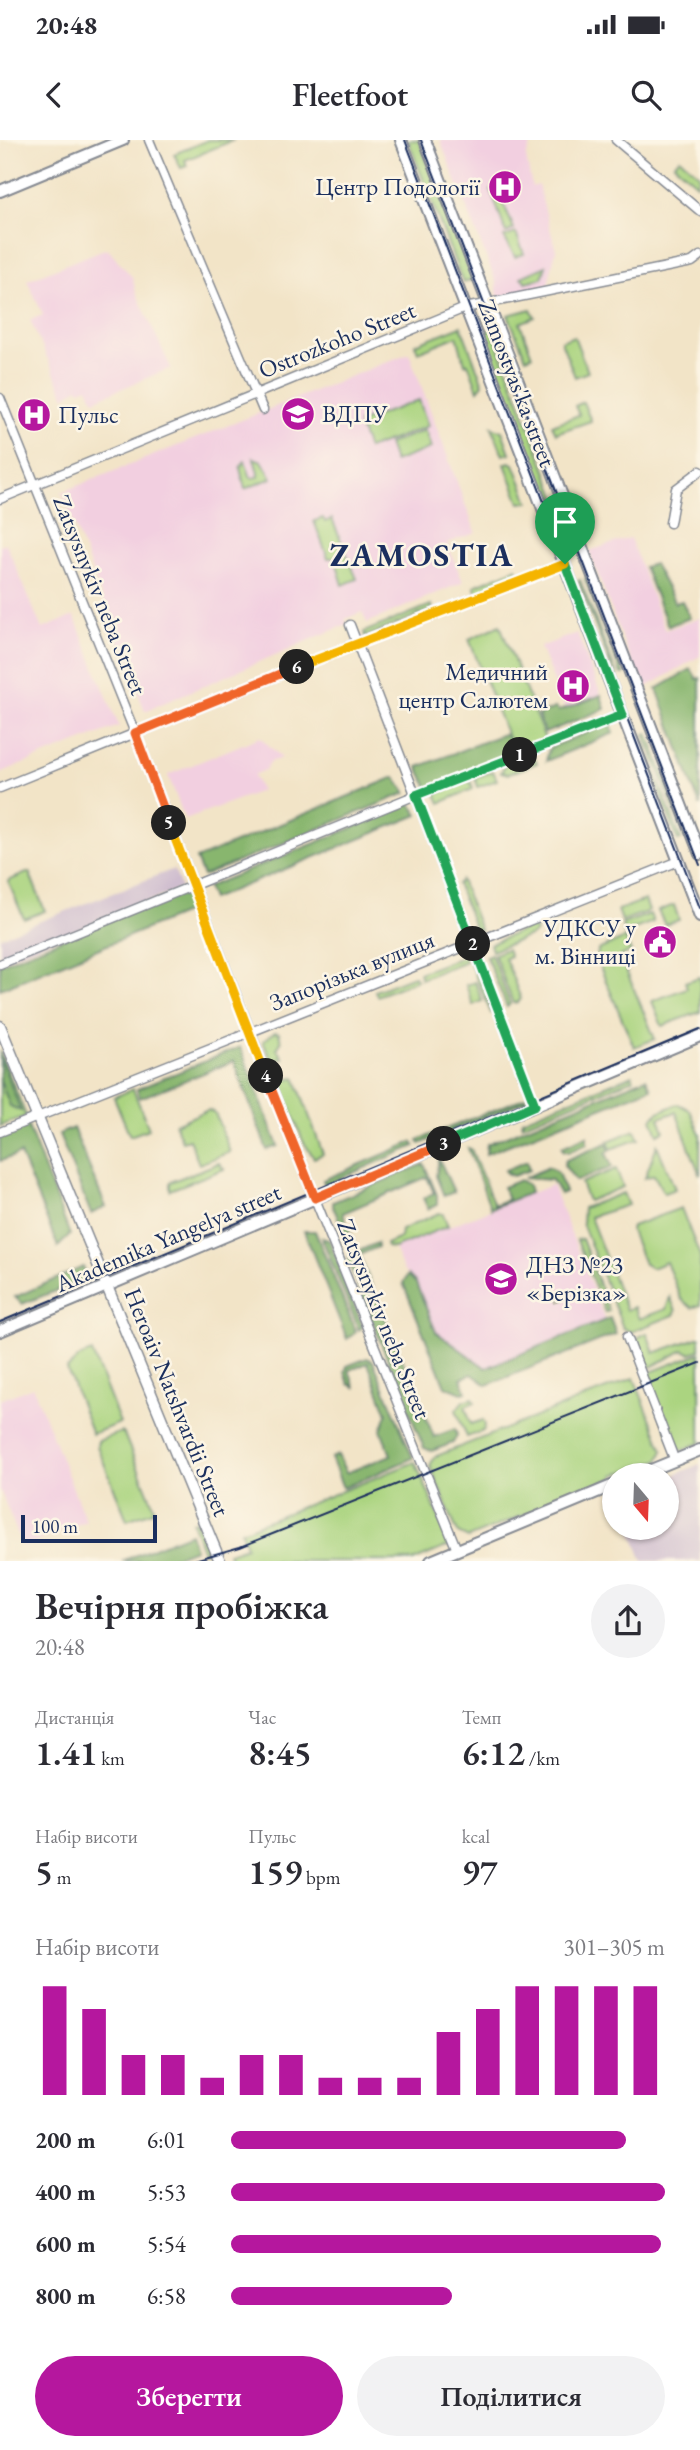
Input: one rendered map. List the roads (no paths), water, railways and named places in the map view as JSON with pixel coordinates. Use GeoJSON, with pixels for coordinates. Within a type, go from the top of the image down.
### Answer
{"type":"FeatureCollection","features":[{"type":"Feature","properties":{"kind":"main road"},"geometry":{"type":"LineString","coordinates":[[0,191],[123,140]]}},
{"type":"Feature","properties":{"kind":"main road","name":"Zamostyas'ka street"},"geometry":{"type":"LineString","coordinates":[[401,140],[700,916]]}},
{"type":"Feature","properties":{"kind":"main road","name":"Zamostyas'ka street"},"geometry":{"type":"LineString","coordinates":[[425,140],[699,850]]}},
{"type":"Feature","properties":{"kind":"main road","name":"Akademika Yangelya street"},"geometry":{"type":"LineString","coordinates":[[0,1331],[700,1036]]}},
{"type":"Feature","properties":{"kind":"main road"},"geometry":{"type":"LineString","coordinates":[[670,1463],[700,1450]]}},
{"type":"Feature","properties":{"kind":"main road"},"geometry":{"type":"LineString","coordinates":[[431,1561],[602,1490]]}},
{"type":"Feature","properties":{"kind":"street"},"geometry":{"type":"LineString","coordinates":[[149,140],[263,410]]}},
{"type":"Feature","properties":{"kind":"street"},"geometry":{"type":"LineString","coordinates":[[616,140],[700,211]]}},
{"type":"Feature","properties":{"kind":"street","name":"Ostrozkoho Street"},"geometry":{"type":"LineString","coordinates":[[0,499],[465,308],[697,260]]}},
{"type":"Feature","properties":{"kind":"street","name":"Zatsysnykiv neba Street"},"geometry":{"type":"LineString","coordinates":[[0,398],[135,733],[249,1033],[457,1550]]}},
{"type":"Feature","properties":{"kind":"street"},"geometry":{"type":"LineString","coordinates":[[670,523],[676,488],[700,471]]}},
{"type":"Feature","properties":{"kind":"street"},"geometry":{"type":"LineString","coordinates":[[0,788],[357,643],[565,564]]}},
{"type":"Feature","properties":{"kind":"street"},"geometry":{"type":"LineString","coordinates":[[350,625],[535,1105]]}},
{"type":"Feature","properties":{"kind":"street"},"geometry":{"type":"LineString","coordinates":[[0,964],[416,795],[623,715]]}},
{"type":"Feature","properties":{"kind":"street","name":"Запорізька вулиця"},"geometry":{"type":"LineString","coordinates":[[0,1132],[679,860]]}},
{"type":"Feature","properties":{"kind":"street","name":"Heroaiv Natshvardii Street"},"geometry":{"type":"LineString","coordinates":[[0,1026],[220,1561]]}},
{"type":"Feature","properties":{"kind":"street"},"geometry":{"type":"LineString","coordinates":[[627,1338],[675,1461]]}},
{"type":"Feature","properties":{"kind":"tunnel"},"geometry":{"type":"LineString","coordinates":[[556,1299],[557,1303]]}},
{"type":"Feature","properties":{"kind":"tram line"},"geometry":{"type":"LineString","coordinates":[[405,140],[700,908]]}},
{"type":"Feature","properties":{"kind":"tram line"},"geometry":{"type":"LineString","coordinates":[[421,140],[700,865]]}},
{"type":"Feature","properties":{"kind":"tram line"},"geometry":{"type":"LineString","coordinates":[[0,1322],[700,1029]]}},
{"type":"Feature","properties":{"kind":"tram line"},"geometry":{"type":"LineString","coordinates":[[191,1561],[240,1547],[700,1363]]}},
{"type":"Feature","properties":{"kind":"place","name":"Центр Подології"},"geometry":{"type":"Point","coordinates":[505,187]}},
{"type":"Feature","properties":{"kind":"place","name":"ВДПУ"},"geometry":{"type":"Point","coordinates":[298,414]}},
{"type":"Feature","properties":{"kind":"place","name":"Пульс"},"geometry":{"type":"Point","coordinates":[34,415]}},
{"type":"Feature","properties":{"kind":"place","name":"Медичний центр Салютем"},"geometry":{"type":"Point","coordinates":[573,686]}},
{"type":"Feature","properties":{"kind":"place","name":"УДКСУ у м. Вінниці"},"geometry":{"type":"Point","coordinates":[660,942]}},
{"type":"Feature","properties":{"kind":"place","name":"ДНЗ №23 «Берізка»"},"geometry":{"type":"Point","coordinates":[501,1279]}},
{"type":"Feature","properties":{"kind":"district","name":"ZAMOSTIA"},"geometry":{"type":"Point","coordinates":[422,555]}}]}
